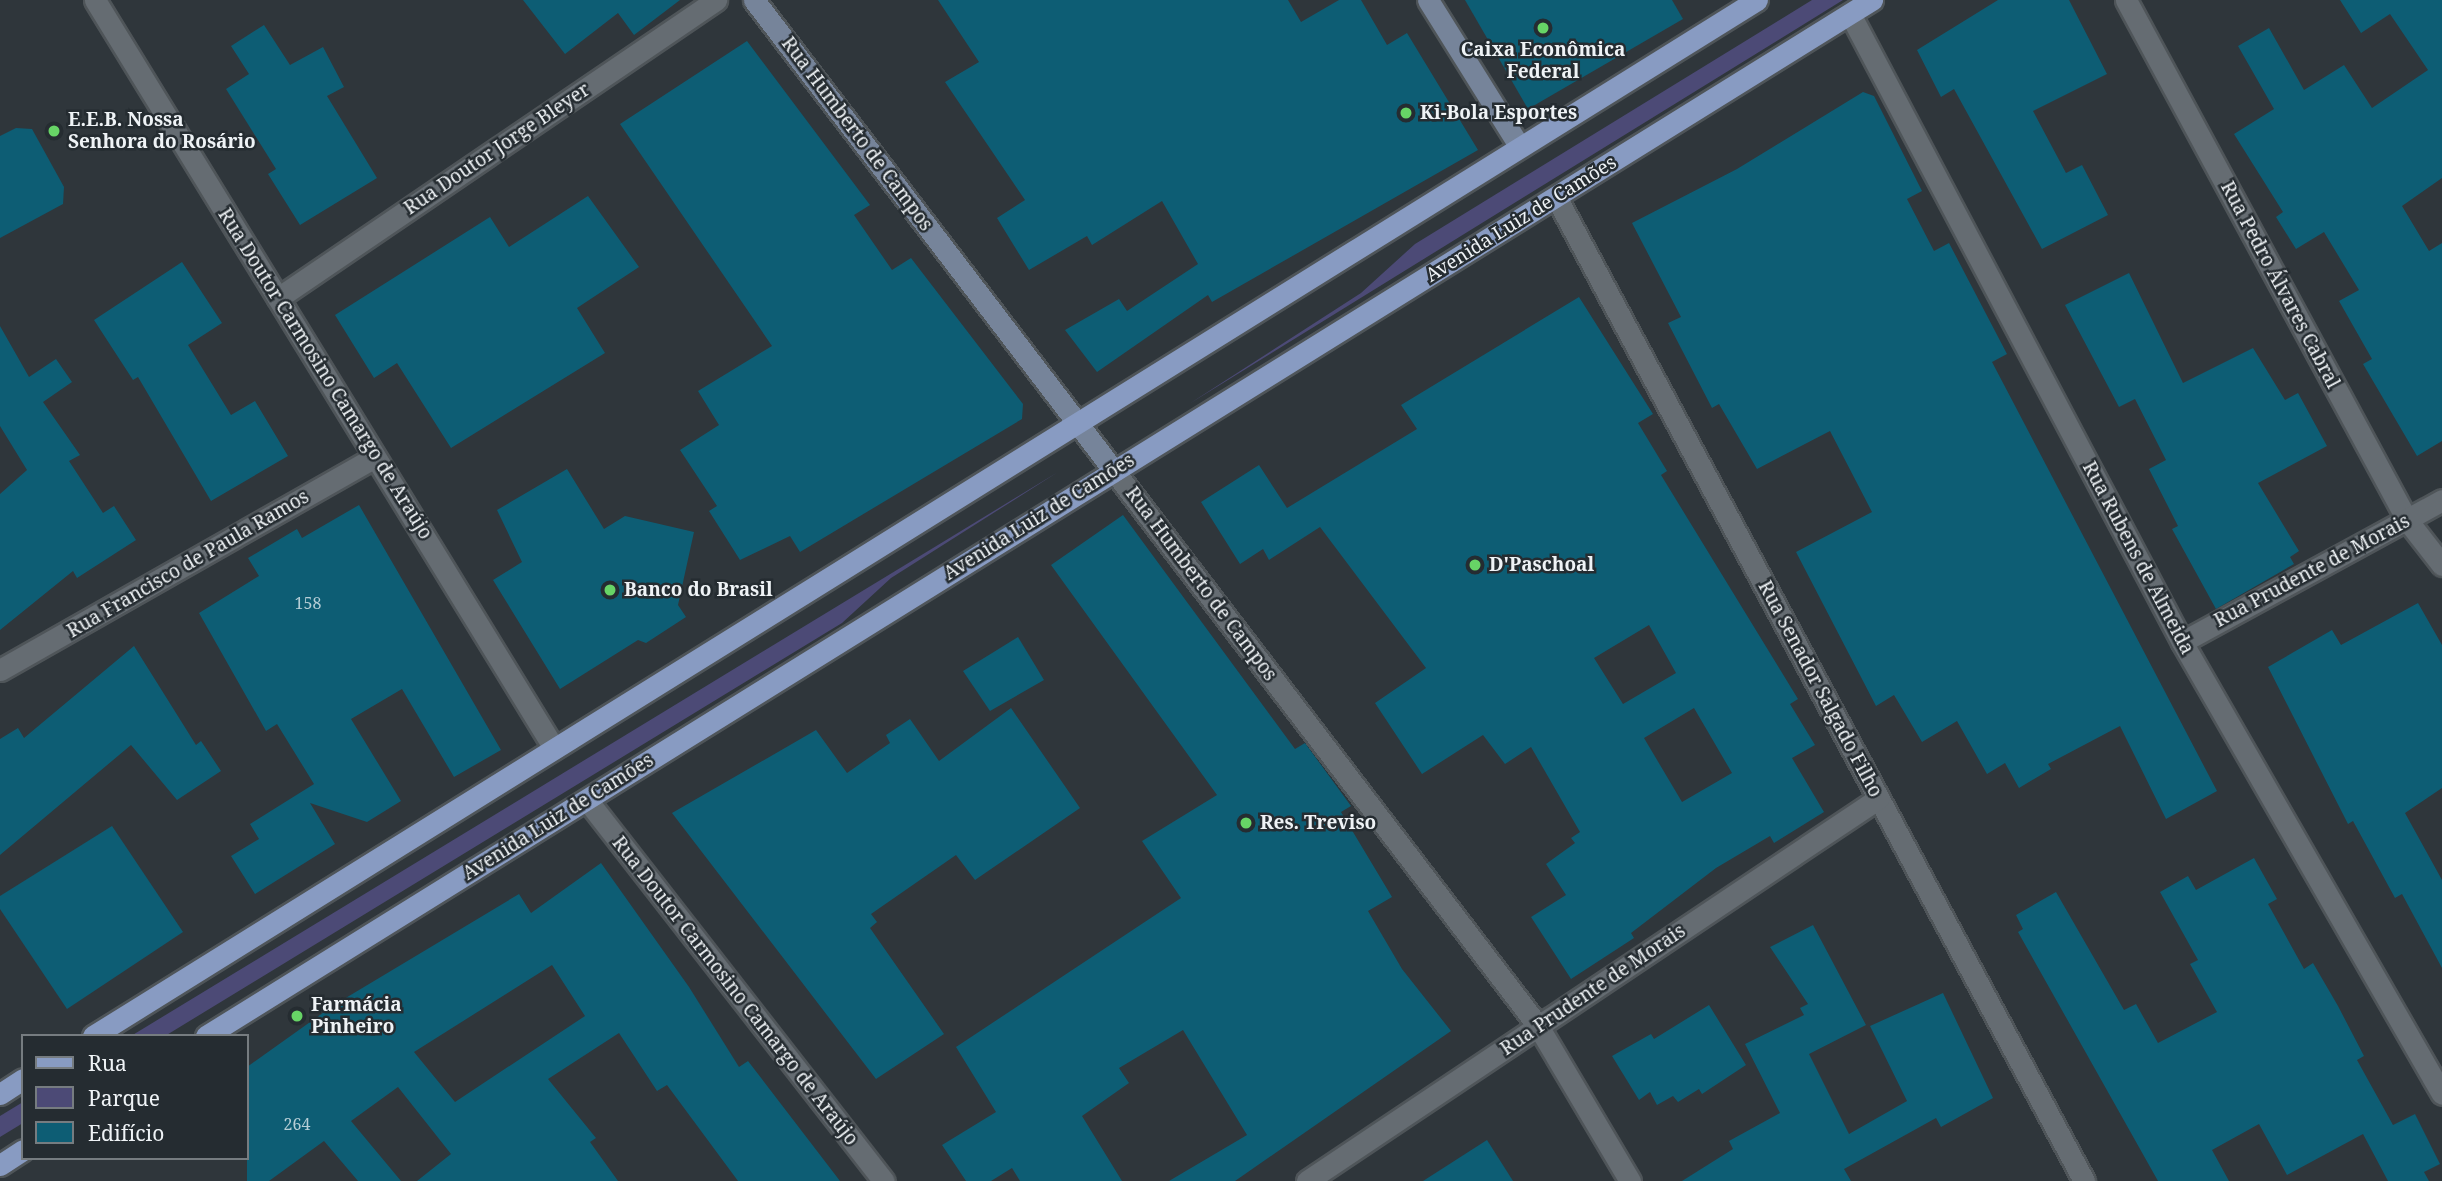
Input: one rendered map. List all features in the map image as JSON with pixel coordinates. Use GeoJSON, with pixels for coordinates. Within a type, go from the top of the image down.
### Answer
{"type":"FeatureCollection","features":[{"type":"Feature","properties":{"kind":"main road","name":"Rua Humberto de Campos"},"geometry":{"type":"LineString","coordinates":[[754,0],[1114,471]]}},
{"type":"Feature","properties":{"kind":"main road"},"geometry":{"type":"LineString","coordinates":[[1429,0],[1520,147]]}},
{"type":"Feature","properties":{"kind":"main road"},"geometry":{"type":"LineString","coordinates":[[96,1034],[1757,0]]}},
{"type":"Feature","properties":{"kind":"main road","name":"Avenida Luiz de Camões"},"geometry":{"type":"LineString","coordinates":[[209,1034],[1872,0]]}},
{"type":"Feature","properties":{"kind":"main road"},"geometry":{"type":"LineString","coordinates":[[0,1094],[21,1080]]}},
{"type":"Feature","properties":{"kind":"main road"},"geometry":{"type":"LineString","coordinates":[[0,1165],[21,1151]]}},
{"type":"Feature","properties":{"kind":"street","name":"Rua Doutor Carmosino Camargo de Araújo"},"geometry":{"type":"LineString","coordinates":[[95,0],[554,748]]}},
{"type":"Feature","properties":{"kind":"street","name":"Rua Doutor Jorge Bleyer"},"geometry":{"type":"LineString","coordinates":[[278,298],[716,0]]}},
{"type":"Feature","properties":{"kind":"street","name":"Rua Pedro Álvares Cabral"},"geometry":{"type":"LineString","coordinates":[[2126,0],[2407,520],[2442,565]]}},
{"type":"Feature","properties":{"kind":"street","name":"Rua Rubens de Almeida"},"geometry":{"type":"LineString","coordinates":[[1850,14],[2182,642],[2442,1094]]}},
{"type":"Feature","properties":{"kind":"street","name":"Rua Senador Salgado Filho"},"geometry":{"type":"LineString","coordinates":[[1556,197],[2084,1181]]}},
{"type":"Feature","properties":{"kind":"street","name":"Rua Francisco de Paula Ramos"},"geometry":{"type":"LineString","coordinates":[[0,670],[375,457]]}},
{"type":"Feature","properties":{"kind":"street","name":"Rua Humberto de Campos"},"geometry":{"type":"LineString","coordinates":[[1114,471],[1538,1026],[1630,1181]]}},
{"type":"Feature","properties":{"kind":"street","name":"Rua Prudente de Morais"},"geometry":{"type":"LineString","coordinates":[[2182,642],[2442,500]]}},
{"type":"Feature","properties":{"kind":"street","name":"Rua Prudente de Morais"},"geometry":{"type":"LineString","coordinates":[[1307,1181],[1879,798]]}},
{"type":"Feature","properties":{"kind":"street","name":"Rua Doutor Carmosino Camargo de Araújo"},"geometry":{"type":"LineString","coordinates":[[587,800],[884,1181]]}},
{"type":"Feature","properties":{"kind":"green space"},"geometry":{"type":"Polygon","coordinates":[[[1812,0],[1843,0],[1189,404],[1361,293],[1415,244],[1812,0]]]}},
{"type":"Feature","properties":{"kind":"green space"},"geometry":{"type":"Polygon","coordinates":[[[1058,472],[891,578],[842,623],[168,1034],[134,1034],[1058,472]]]}},
{"type":"Feature","properties":{"kind":"green space"},"geometry":{"type":"Polygon","coordinates":[[[21,1103],[21,1124],[0,1137],[0,1116],[21,1103]]]}},
{"type":"Feature","properties":{"kind":"building"},"geometry":{"type":"Polygon","coordinates":[[[523,0],[680,0],[634,35],[618,13],[565,54],[523,0]]]}},
{"type":"Feature","properties":{"kind":"building"},"geometry":{"type":"Polygon","coordinates":[[[938,0],[1288,0],[1301,22],[1339,0],[1361,0],[1387,45],[1407,33],[1478,150],[1212,302],[1208,295],[1097,372],[1065,330],[1119,299],[1127,311],[1198,264],[1162,201],[1092,245],[1087,236],[1029,270],[997,218],[1025,200],[945,82],[979,62],[938,0]]]}},
{"type":"Feature","properties":{"kind":"building","name":"Caixa Econômica Federal"},"geometry":{"type":"Polygon","coordinates":[[[1465,0],[1672,0],[1683,19],[1528,109],[1465,0]]]}},
{"type":"Feature","properties":{"kind":"building"},"geometry":{"type":"Polygon","coordinates":[[[1998,0],[2069,0],[2107,74],[2033,111],[2066,173],[2082,165],[2108,215],[2042,249],[1954,89],[1941,97],[1917,50],[1998,0]]]}},
{"type":"Feature","properties":{"kind":"building"},"geometry":{"type":"Polygon","coordinates":[[[2340,0],[2442,0],[2442,178],[2402,206],[2429,251],[2442,243],[2442,441],[2417,456],[2363,364],[2372,359],[2339,301],[2359,290],[2324,232],[2296,249],[2276,217],[2283,212],[2234,134],[2274,109],[2238,46],[2269,28],[2304,90],[2344,65],[2372,108],[2428,70],[2390,14],[2361,33],[2340,0]]]}},
{"type":"Feature","properties":{"kind":"building"},"geometry":{"type":"Polygon","coordinates":[[[264,25],[290,65],[323,47],[344,87],[327,96],[377,178],[300,225],[268,174],[276,169],[226,89],[249,74],[231,46],[264,25]]]}},
{"type":"Feature","properties":{"kind":"building"},"geometry":{"type":"Polygon","coordinates":[[[747,41],[870,205],[854,215],[892,270],[911,258],[1023,404],[1022,419],[800,552],[790,536],[740,560],[709,511],[717,506],[680,450],[719,425],[698,391],[772,346],[620,124],[747,41]]]}},
{"type":"Feature","properties":{"kind":"building"},"geometry":{"type":"Polygon","coordinates":[[[1863,92],[1874,96],[1922,191],[1907,199],[1934,251],[1949,243],[2007,354],[1992,362],[2217,791],[2166,819],[2120,726],[2048,764],[2051,769],[2019,788],[2005,763],[1987,774],[1957,721],[1922,742],[1894,695],[1876,706],[1796,552],[1872,512],[1830,431],[1757,469],[1719,404],[1712,408],[1668,323],[1681,317],[1632,223],[1737,169],[1863,92]]]}},
{"type":"Feature","properties":{"kind":"building"},"geometry":{"type":"Polygon","coordinates":[[[16,128],[32,129],[64,187],[63,204],[0,238],[0,136],[16,128]]]}},
{"type":"Feature","properties":{"kind":"building"},"geometry":{"type":"Polygon","coordinates":[[[588,196],[639,267],[577,308],[605,353],[451,448],[397,363],[374,378],[335,315],[490,217],[509,247],[588,196]]]}},
{"type":"Feature","properties":{"kind":"building"},"geometry":{"type":"Polygon","coordinates":[[[182,262],[222,323],[188,345],[231,415],[255,401],[288,456],[211,501],[138,377],[133,380],[94,320],[182,262]]]}},
{"type":"Feature","properties":{"kind":"building"},"geometry":{"type":"Polygon","coordinates":[[[2129,273],[2183,383],[2253,348],[2285,400],[2298,393],[2327,446],[2258,483],[2299,551],[2290,557],[2294,564],[2216,609],[2172,529],[2178,526],[2149,469],[2166,460],[2135,399],[2119,407],[2065,305],[2129,273]]]}},
{"type":"Feature","properties":{"kind":"building"},"geometry":{"type":"Polygon","coordinates":[[[1579,297],[1653,414],[1638,423],[1667,471],[1661,475],[1798,699],[1790,704],[1815,745],[1792,758],[1824,812],[1774,843],[1770,836],[1716,868],[1631,933],[1634,938],[1571,979],[1531,917],[1566,895],[1546,864],[1575,843],[1571,838],[1580,832],[1531,747],[1505,764],[1483,735],[1422,774],[1375,703],[1426,668],[1320,527],[1269,560],[1263,549],[1240,564],[1201,502],[1259,465],[1287,508],[1417,429],[1401,405],[1579,297]],[[1649,625],[1594,658],[1623,704],[1676,673],[1649,625]],[[1694,708],[1644,738],[1682,802],[1732,773],[1694,708]]]}},
{"type":"Feature","properties":{"kind":"building"},"geometry":{"type":"Polygon","coordinates":[[[0,326],[29,377],[56,359],[72,382],[43,402],[80,455],[69,461],[103,513],[114,506],[136,540],[77,578],[73,571],[0,630],[0,494],[27,470],[0,426],[0,326]]]}},
{"type":"Feature","properties":{"kind":"building"},"geometry":{"type":"Polygon","coordinates":[[[567,469],[604,529],[625,516],[694,532],[678,605],[686,617],[646,643],[638,640],[560,689],[493,580],[522,562],[497,510],[567,469]]]}},
{"type":"Feature","properties":{"kind":"building"},"geometry":{"type":"Polygon","coordinates":[[[359,505],[501,750],[454,777],[402,689],[351,719],[401,801],[367,822],[310,803],[335,844],[255,894],[231,856],[259,839],[250,824],[314,784],[277,724],[266,731],[199,613],[259,576],[248,558],[297,529],[302,538],[359,505]]]}},
{"type":"Feature","properties":{"kind":"building"},"geometry":{"type":"Polygon","coordinates":[[[1123,515],[1295,749],[1305,743],[1351,806],[1341,812],[1392,897],[1368,911],[1402,969],[1451,1031],[1235,1181],[1169,1181],[1247,1135],[1183,1030],[1119,1068],[1129,1083],[1082,1116],[1122,1181],[1020,1181],[1012,1168],[991,1181],[966,1181],[942,1145],[996,1112],[956,1047],[1181,898],[1142,841],[1217,795],[1051,565],[1123,515]]]}},
{"type":"Feature","properties":{"kind":"building"},"geometry":{"type":"Polygon","coordinates":[[[2418,603],[2442,645],[2442,788],[2405,813],[2442,880],[2442,968],[2402,894],[2395,898],[2353,821],[2348,824],[2268,667],[2332,630],[2341,645],[2418,603]]]}},
{"type":"Feature","properties":{"kind":"building"},"geometry":{"type":"Polygon","coordinates":[[[1018,637],[1044,680],[990,711],[963,671],[1018,637]]]}},
{"type":"Feature","properties":{"kind":"building"},"geometry":{"type":"Polygon","coordinates":[[[134,646],[196,745],[201,741],[221,771],[177,800],[131,745],[0,855],[0,739],[18,728],[24,738],[134,646]]]}},
{"type":"Feature","properties":{"kind":"building"},"geometry":{"type":"Polygon","coordinates":[[[1011,708],[1080,808],[975,880],[956,855],[871,914],[877,922],[870,928],[944,1034],[876,1079],[672,813],[816,730],[847,773],[890,743],[886,735],[910,719],[939,761],[1011,708]]]}},
{"type":"Feature","properties":{"kind":"building"},"geometry":{"type":"Polygon","coordinates":[[[112,826],[183,932],[67,1009],[0,909],[0,896],[112,826]]]}},
{"type":"Feature","properties":{"kind":"building"},"geometry":{"type":"Polygon","coordinates":[[[2254,858],[2277,899],[2268,904],[2304,969],[2313,963],[2338,1006],[2364,1056],[2357,1060],[2393,1125],[2415,1114],[2440,1164],[2424,1172],[2429,1181],[2388,1181],[2363,1134],[2287,1175],[2259,1124],[2212,1150],[2229,1181],[2158,1181],[2018,932],[2023,929],[2016,915],[2056,892],[2124,1010],[2136,1004],[2158,1043],[2217,1012],[2190,964],[2198,960],[2160,892],[2188,876],[2196,890],[2254,858]]]}},
{"type":"Feature","properties":{"kind":"building"},"geometry":{"type":"Polygon","coordinates":[[[601,863],[689,987],[739,1067],[748,1061],[840,1181],[738,1181],[667,1085],[657,1091],[619,1033],[548,1079],[596,1138],[590,1142],[618,1181],[417,1181],[451,1154],[398,1087],[351,1121],[401,1181],[358,1181],[324,1141],[269,1181],[247,1181],[248,1066],[334,1005],[519,894],[531,913],[601,863]],[[552,965],[414,1052],[455,1102],[585,1016],[552,965]]]}},
{"type":"Feature","properties":{"kind":"building"},"geometry":{"type":"Polygon","coordinates":[[[1813,925],[1866,1025],[1809,1054],[1849,1134],[1907,1101],[1870,1026],[1943,993],[1993,1098],[1941,1127],[1936,1118],[1844,1169],[1851,1181],[1682,1181],[1733,1149],[1729,1141],[1780,1113],[1745,1044],[1804,1015],[1800,1008],[1808,1004],[1770,947],[1813,925]]]}},
{"type":"Feature","properties":{"kind":"building"},"geometry":{"type":"Polygon","coordinates":[[[1709,1005],[1746,1065],[1702,1094],[1699,1089],[1678,1102],[1673,1096],[1657,1105],[1650,1092],[1639,1100],[1612,1056],[1651,1034],[1654,1039],[1709,1005]]]}},
{"type":"Feature","properties":{"kind":"building"},"geometry":{"type":"Polygon","coordinates":[[[1487,1140],[1513,1181],[1423,1181],[1487,1140]]]}},
{"type":"Feature","properties":{"kind":"place","name":"Caixa Econômica Federal"},"geometry":{"type":"Point","coordinates":[1543,28]}},
{"type":"Feature","properties":{"kind":"place","name":"Ki-Bola Esportes"},"geometry":{"type":"Point","coordinates":[1406,113]}},
{"type":"Feature","properties":{"kind":"place","name":"E.E.B. Nossa Senhora do Rosário"},"geometry":{"type":"Point","coordinates":[54,131]}},
{"type":"Feature","properties":{"kind":"place","name":"D'Paschoal"},"geometry":{"type":"Point","coordinates":[1475,565]}},
{"type":"Feature","properties":{"kind":"place","name":"Banco do Brasil"},"geometry":{"type":"Point","coordinates":[610,590]}},
{"type":"Feature","properties":{"kind":"place","name":"Res. Treviso"},"geometry":{"type":"Point","coordinates":[1246,823]}},
{"type":"Feature","properties":{"kind":"place","name":"Farmácia Pinheiro"},"geometry":{"type":"Point","coordinates":[297,1016]}}]}
